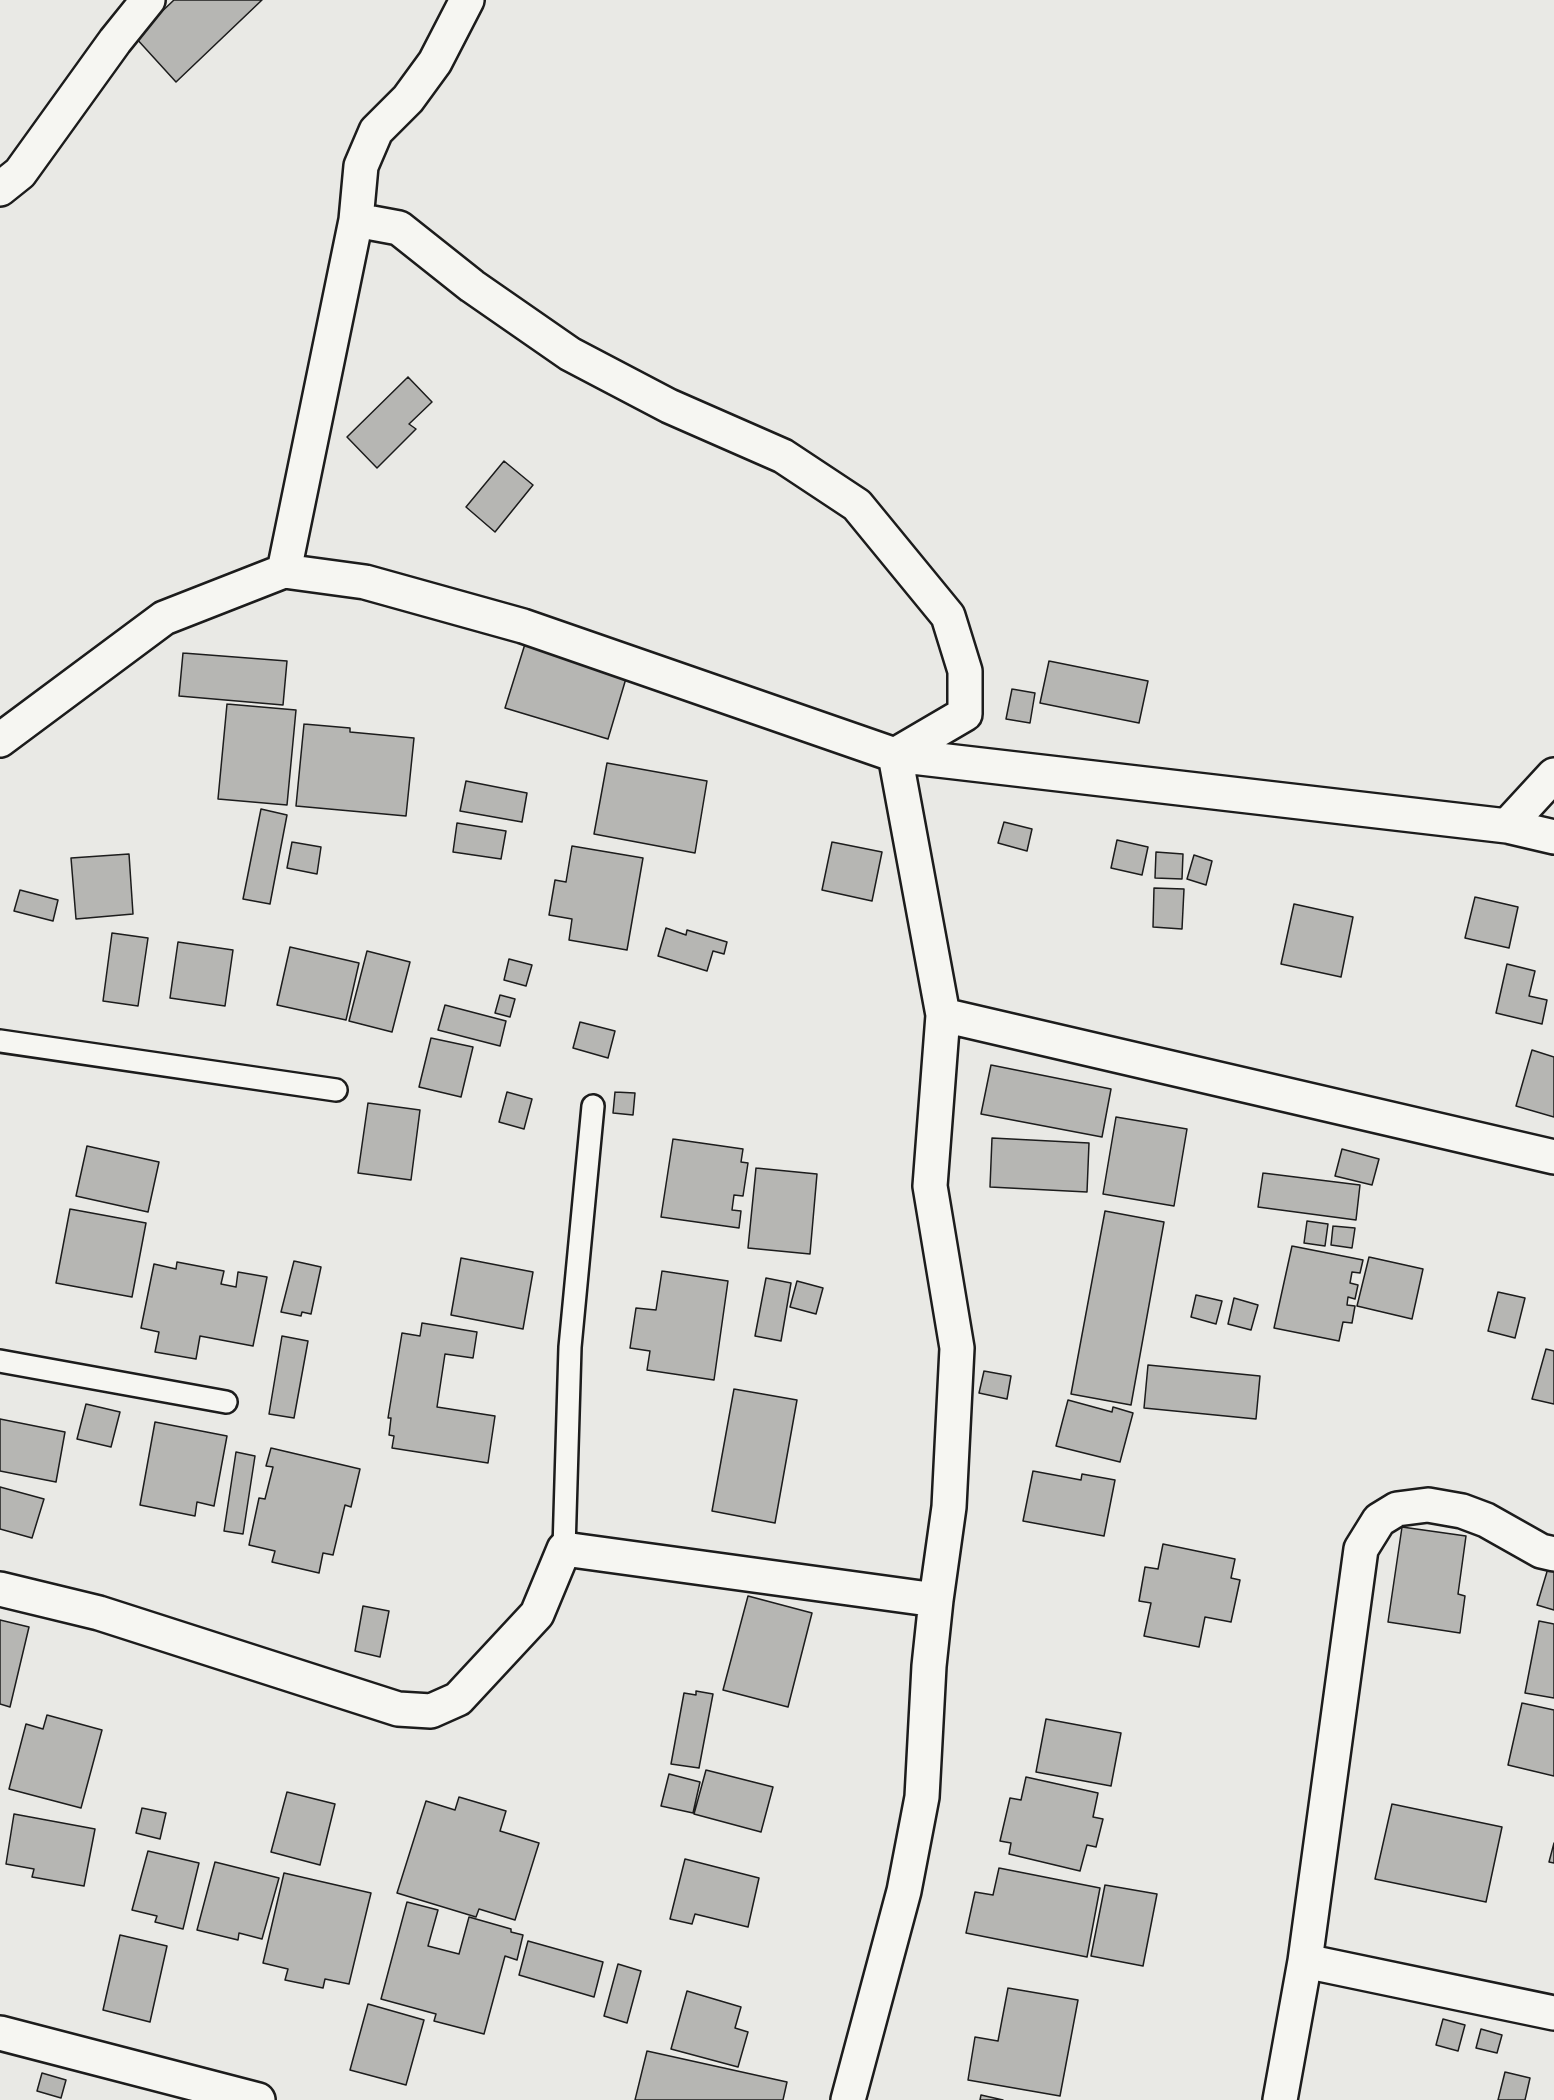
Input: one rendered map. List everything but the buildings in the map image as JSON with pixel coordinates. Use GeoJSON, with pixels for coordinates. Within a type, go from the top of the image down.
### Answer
{"type":"FeatureCollection","features":[{"type":"Feature","properties":{"kind":"street"},"geometry":{"type":"LineString","coordinates":[[0,189],[20,173],[115,41],[148,0]]}},
{"type":"Feature","properties":{"kind":"street"},"geometry":{"type":"LineString","coordinates":[[284,571],[356,220],[362,166],[376,131],[408,99],[435,62],[467,0]]}},
{"type":"Feature","properties":{"kind":"street"},"geometry":{"type":"LineString","coordinates":[[356,220],[399,228],[472,286],[570,354],[669,406],[783,456],[857,505],[948,615],[965,671],[965,714],[895,755]]}},
{"type":"Feature","properties":{"kind":"street"},"geometry":{"type":"LineString","coordinates":[[0,740],[164,618],[284,571],[365,582],[523,626],[895,755],[1507,826],[1554,837]]}},
{"type":"Feature","properties":{"kind":"street"},"geometry":{"type":"LineString","coordinates":[[848,2100],[904,1891],[922,1797],[929,1666],[949,1507],[957,1348],[930,1186],[943,1014],[895,755]]}},
{"type":"Feature","properties":{"kind":"street"},"geometry":{"type":"LineString","coordinates":[[1507,826],[1554,775]]}},
{"type":"Feature","properties":{"kind":"street"},"geometry":{"type":"LineString","coordinates":[[943,1014],[1554,1157]]}},
{"type":"Feature","properties":{"kind":"street"},"geometry":{"type":"LineString","coordinates":[[1280,2100],[1305,1961],[1361,1549],[1379,1520],[1397,1509],[1428,1505],[1462,1511],[1486,1520],[1541,1551],[1554,1554]]}},
{"type":"Feature","properties":{"kind":"street"},"geometry":{"type":"LineString","coordinates":[[0,1589],[99,1613],[398,1709],[430,1711],[458,1699],[537,1614],[564,1549],[936,1600]]}},
{"type":"Feature","properties":{"kind":"street"},"geometry":{"type":"LineString","coordinates":[[1305,1961],[1554,2013]]}},
{"type":"Feature","properties":{"kind":"street"},"geometry":{"type":"LineString","coordinates":[[0,2033],[258,2100]]}},
{"type":"Feature","properties":{"kind":"lane"},"geometry":{"type":"LineString","coordinates":[[0,1041],[336,1090]]}},
{"type":"Feature","properties":{"kind":"lane"},"geometry":{"type":"LineString","coordinates":[[564,1549],[570,1347],[593,1106]]}},
{"type":"Feature","properties":{"kind":"lane"},"geometry":{"type":"LineString","coordinates":[[0,1361],[226,1402]]}}]}
